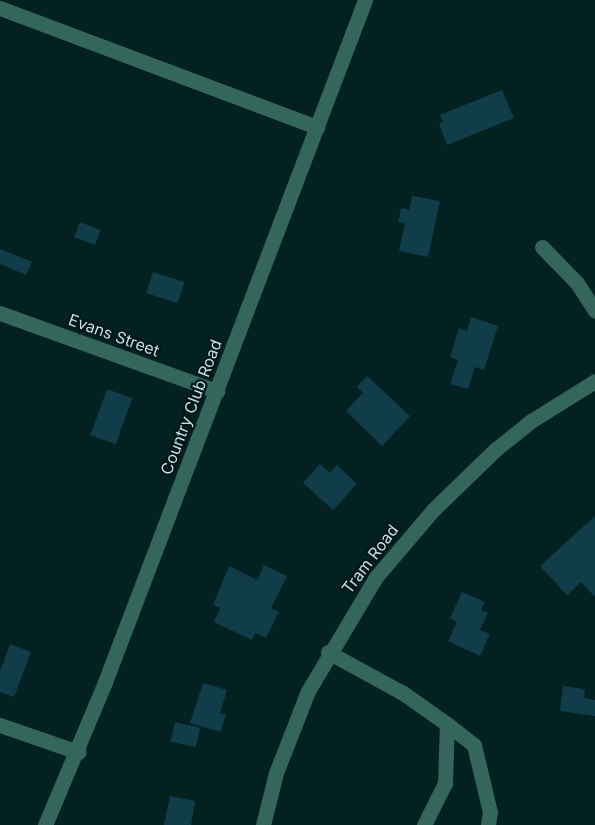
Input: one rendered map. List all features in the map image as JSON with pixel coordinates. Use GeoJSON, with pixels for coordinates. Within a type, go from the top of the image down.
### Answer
{"type":"FeatureCollection","features":[{"type":"Feature","properties":{"kind":"street","name":"Country Club Road"},"geometry":{"type":"LineString","coordinates":[[45,825],[78,753],[364,0]]}},
{"type":"Feature","properties":{"kind":"street"},"geometry":{"type":"LineString","coordinates":[[0,8],[317,127]]}},
{"type":"Feature","properties":{"kind":"street"},"geometry":{"type":"LineString","coordinates":[[542,247],[577,283],[595,311]]}},
{"type":"Feature","properties":{"kind":"street","name":"Evans Street"},"geometry":{"type":"LineString","coordinates":[[0,313],[217,391]]}},
{"type":"Feature","properties":{"kind":"street","name":"Tram Road"},"geometry":{"type":"LineString","coordinates":[[262,825],[291,731],[328,652],[376,577],[441,502],[531,421],[595,381]]}},
{"type":"Feature","properties":{"kind":"street"},"geometry":{"type":"LineString","coordinates":[[328,652],[403,693],[474,745],[490,812],[488,825]]}},
{"type":"Feature","properties":{"kind":"street"},"geometry":{"type":"LineString","coordinates":[[424,825],[445,783],[447,724]]}},
{"type":"Feature","properties":{"kind":"street"},"geometry":{"type":"LineString","coordinates":[[0,726],[78,753]]}},
{"type":"Feature","properties":{"kind":"building"},"geometry":{"type":"Polygon","coordinates":[[[502,90],[514,118],[447,145],[439,124],[443,122],[440,115],[502,90]]]}},
{"type":"Feature","properties":{"kind":"building"},"geometry":{"type":"Polygon","coordinates":[[[412,196],[440,201],[428,257],[399,251],[405,223],[398,222],[401,208],[409,210],[412,196]]]}},
{"type":"Feature","properties":{"kind":"building"},"geometry":{"type":"Polygon","coordinates":[[[80,222],[101,230],[95,245],[74,237],[80,222]]]}},
{"type":"Feature","properties":{"kind":"building"},"geometry":{"type":"Polygon","coordinates":[[[0,249],[32,262],[26,275],[0,264],[0,249]]]}},
{"type":"Feature","properties":{"kind":"building"},"geometry":{"type":"Polygon","coordinates":[[[153,272],[184,282],[178,303],[146,293],[153,272]]]}},
{"type":"Feature","properties":{"kind":"building"},"geometry":{"type":"Polygon","coordinates":[[[471,317],[498,326],[484,370],[475,367],[468,389],[450,384],[458,360],[450,357],[459,328],[467,331],[471,317]]]}},
{"type":"Feature","properties":{"kind":"building"},"geometry":{"type":"Polygon","coordinates":[[[367,376],[410,416],[382,446],[346,411],[363,393],[357,387],[367,376]]]}},
{"type":"Feature","properties":{"kind":"building"},"geometry":{"type":"Polygon","coordinates":[[[107,389],[132,398],[116,444],[90,435],[107,389]]]}},
{"type":"Feature","properties":{"kind":"building"},"geometry":{"type":"Polygon","coordinates":[[[320,464],[330,473],[337,465],[357,484],[333,510],[303,483],[320,464]]]}},
{"type":"Feature","properties":{"kind":"building"},"geometry":{"type":"Polygon","coordinates":[[[595,516],[595,597],[581,582],[567,595],[540,566],[595,516]]]}},
{"type":"Feature","properties":{"kind":"building"},"geometry":{"type":"Polygon","coordinates":[[[264,565],[287,576],[271,608],[279,612],[266,638],[255,633],[252,640],[214,622],[220,608],[213,605],[229,566],[257,580],[264,565]]]}},
{"type":"Feature","properties":{"kind":"building"},"geometry":{"type":"Polygon","coordinates":[[[462,592],[485,602],[481,610],[488,613],[480,630],[490,634],[480,656],[448,641],[457,622],[450,618],[462,592]]]}},
{"type":"Feature","properties":{"kind":"building"},"geometry":{"type":"Polygon","coordinates":[[[10,644],[31,652],[14,697],[0,692],[0,672],[10,644]]]}},
{"type":"Feature","properties":{"kind":"building"},"geometry":{"type":"Polygon","coordinates":[[[203,683],[227,690],[220,713],[226,715],[220,732],[190,723],[203,683]]]}},
{"type":"Feature","properties":{"kind":"building"},"geometry":{"type":"Polygon","coordinates":[[[563,686],[585,689],[584,698],[595,700],[595,716],[560,711],[563,686]]]}},
{"type":"Feature","properties":{"kind":"building"},"geometry":{"type":"Polygon","coordinates":[[[175,722],[200,728],[196,747],[171,741],[175,722]]]}},
{"type":"Feature","properties":{"kind":"building"},"geometry":{"type":"Polygon","coordinates":[[[170,796],[195,801],[191,825],[164,825],[170,796]]]}}]}
